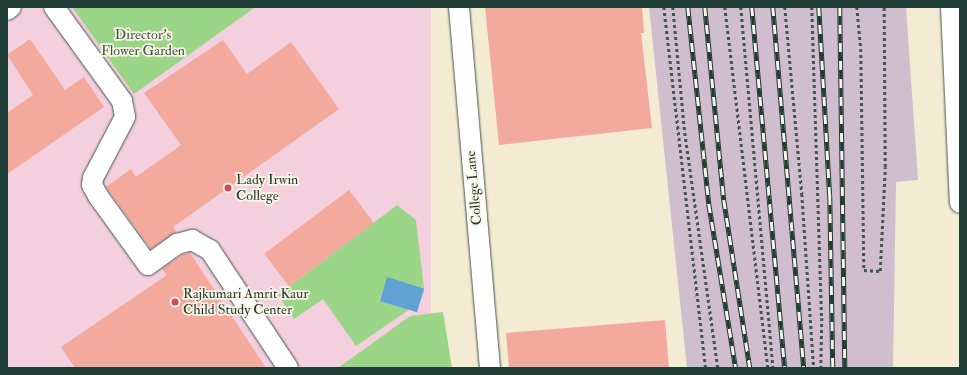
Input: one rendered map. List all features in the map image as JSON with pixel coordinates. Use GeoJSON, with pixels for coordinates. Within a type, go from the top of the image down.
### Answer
{"type":"FeatureCollection","features":[{"type":"Feature","properties":{"kind":"street"},"geometry":{"type":"LineString","coordinates":[[7,10],[12,7]]}},
{"type":"Feature","properties":{"kind":"street"},"geometry":{"type":"LineString","coordinates":[[54,7],[122,101],[125,116],[92,178],[92,185],[98,196],[148,265],[177,244],[192,240],[210,250],[288,368]]}},
{"type":"Feature","properties":{"kind":"street","name":"College Lane"},"geometry":{"type":"LineString","coordinates":[[459,7],[490,368]]}},
{"type":"Feature","properties":{"kind":"street"},"geometry":{"type":"LineString","coordinates":[[951,7],[960,203]]}},
{"type":"Feature","properties":{"kind":"path"},"geometry":{"type":"LineString","coordinates":[[664,7],[706,368]]}},
{"type":"Feature","properties":{"kind":"path"},"geometry":{"type":"LineString","coordinates":[[673,7],[685,133],[718,368]]}},
{"type":"Feature","properties":{"kind":"path"},"geometry":{"type":"LineString","coordinates":[[725,7],[768,368]]}},
{"type":"Feature","properties":{"kind":"path"},"geometry":{"type":"LineString","coordinates":[[741,7],[773,368]]}},
{"type":"Feature","properties":{"kind":"path"},"geometry":{"type":"LineString","coordinates":[[785,7],[802,194],[814,368]]}},
{"type":"Feature","properties":{"kind":"path"},"geometry":{"type":"LineString","coordinates":[[812,7],[822,318],[821,368]]}},
{"type":"Feature","properties":{"kind":"path"},"geometry":{"type":"LineString","coordinates":[[857,7],[861,57],[864,270],[880,271],[885,167],[884,7]]}},
{"type":"Feature","properties":{"kind":"shaded area","name":"Lady Irwin College"},"geometry":{"type":"Polygon","coordinates":[[[7,7],[431,7],[431,368],[7,368],[7,7]]]}},
{"type":"Feature","properties":{"kind":"shaded area"},"geometry":{"type":"Polygon","coordinates":[[[649,7],[906,7],[918,180],[896,182],[893,368],[687,368],[649,7]]]}},
{"type":"Feature","properties":{"kind":"green space","name":"Director's Flower Garden"},"geometry":{"type":"Polygon","coordinates":[[[72,7],[253,7],[254,8],[134,94],[72,7]]]}},
{"type":"Feature","properties":{"kind":"green space"},"geometry":{"type":"Polygon","coordinates":[[[397,205],[416,220],[424,288],[387,278],[379,301],[410,309],[356,346],[323,299],[294,319],[278,295],[397,205]]]}},
{"type":"Feature","properties":{"kind":"green space"},"geometry":{"type":"Polygon","coordinates":[[[443,312],[452,368],[338,368],[410,316],[443,312]]]}},
{"type":"Feature","properties":{"kind":"water"},"geometry":{"type":"Polygon","coordinates":[[[387,277],[424,288],[417,312],[380,301],[387,277]]]}},
{"type":"Feature","properties":{"kind":"building"},"geometry":{"type":"Polygon","coordinates":[[[485,7],[642,7],[644,33],[641,33],[652,128],[499,145],[485,7]]]}},
{"type":"Feature","properties":{"kind":"building"},"geometry":{"type":"Polygon","coordinates":[[[30,39],[65,90],[84,77],[104,107],[7,174],[7,113],[33,95],[7,55],[30,39]]]}},
{"type":"Feature","properties":{"kind":"building"},"geometry":{"type":"Polygon","coordinates":[[[223,40],[247,74],[291,42],[339,109],[173,227],[176,232],[151,249],[106,187],[131,169],[136,177],[181,145],[144,93],[223,40]]]}},
{"type":"Feature","properties":{"kind":"building"},"geometry":{"type":"Polygon","coordinates":[[[349,190],[374,223],[289,287],[264,254],[349,190]]]}},
{"type":"Feature","properties":{"kind":"building","name":"Rajkumari Amrit Kaur Child Study Center"},"geometry":{"type":"Polygon","coordinates":[[[190,253],[266,368],[75,368],[61,347],[167,275],[162,269],[182,255],[190,253]]]}},
{"type":"Feature","properties":{"kind":"building"},"geometry":{"type":"Polygon","coordinates":[[[665,320],[669,368],[509,368],[506,333],[665,320]]]}},
{"type":"Feature","properties":{"kind":"railway"},"geometry":{"type":"LineString","coordinates":[[688,7],[709,204],[736,368]]}},
{"type":"Feature","properties":{"kind":"railway"},"geometry":{"type":"LineString","coordinates":[[705,7],[724,200],[750,368]]}},
{"type":"Feature","properties":{"kind":"railway"},"geometry":{"type":"LineString","coordinates":[[752,7],[785,368]]}},
{"type":"Feature","properties":{"kind":"railway"},"geometry":{"type":"LineString","coordinates":[[773,7],[804,368]]}},
{"type":"Feature","properties":{"kind":"railway"},"geometry":{"type":"LineString","coordinates":[[819,7],[830,196],[833,368]]}},
{"type":"Feature","properties":{"kind":"railway"},"geometry":{"type":"LineString","coordinates":[[840,7],[845,368]]}},
{"type":"Feature","properties":{"kind":"place","name":"Lady Irwin College"},"geometry":{"type":"Point","coordinates":[228,188]}},
{"type":"Feature","properties":{"kind":"place","name":"Rajkumari Amrit Kaur Child Study Center"},"geometry":{"type":"Point","coordinates":[175,302]}}]}
